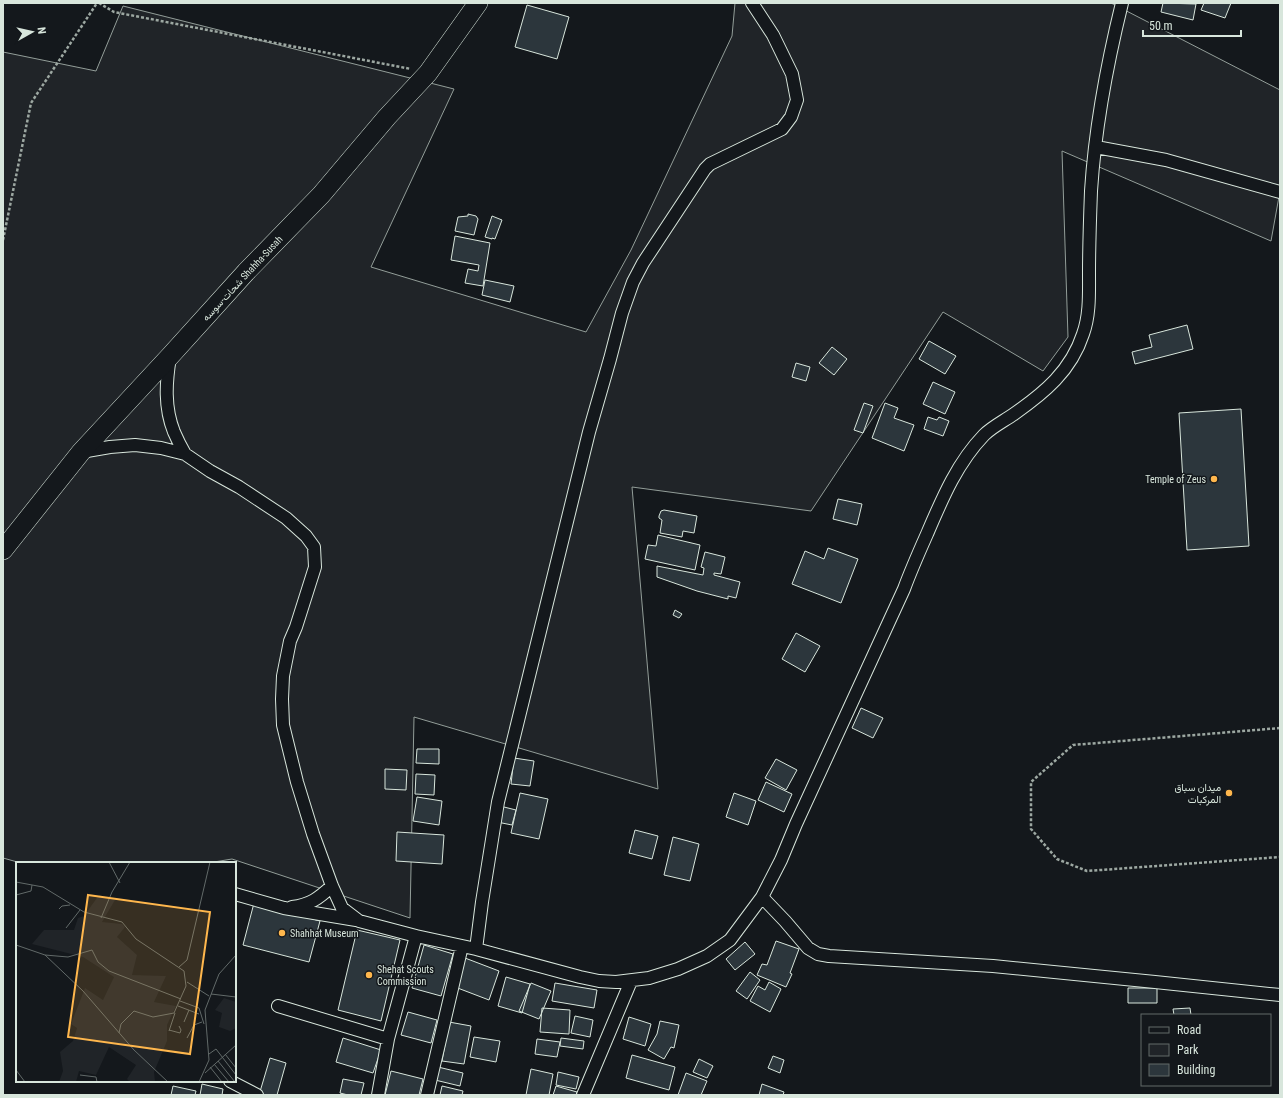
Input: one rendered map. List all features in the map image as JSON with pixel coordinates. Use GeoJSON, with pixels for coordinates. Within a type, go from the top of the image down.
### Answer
{"type":"FeatureCollection","features":[{"type":"Feature","properties":{"kind":"main road","name":"شحات-سوسه Shahha-Susah"},"geometry":{"type":"LineString","coordinates":[[3,550],[80,452],[246,272],[321,195],[387,117],[428,73],[478,3]]}},
{"type":"Feature","properties":{"kind":"street"},"geometry":{"type":"LineString","coordinates":[[476,949],[498,802],[590,432],[622,313],[633,282],[650,252],[705,169],[710,164],[782,129],[791,117],[797,100],[792,74],[773,35],[752,3]]}},
{"type":"Feature","properties":{"kind":"street"},"geometry":{"type":"LineString","coordinates":[[236,894],[284,908],[359,921],[416,936],[476,949],[592,980],[616,982],[649,978],[678,969],[707,956],[730,940],[762,897],[781,860],[796,824],[901,596],[915,560],[954,475],[972,449],[985,434],[1032,401],[1051,385],[1072,360],[1084,334],[1089,313],[1090,227],[1096,147],[1109,60],[1122,3]]}},
{"type":"Feature","properties":{"kind":"street"},"geometry":{"type":"LineString","coordinates":[[1096,147],[1166,160],[1280,192]]}},
{"type":"Feature","properties":{"kind":"street"},"geometry":{"type":"LineString","coordinates":[[171,355],[167,380],[167,406],[174,431],[185,454]]}},
{"type":"Feature","properties":{"kind":"street"},"geometry":{"type":"LineString","coordinates":[[80,452],[135,445],[161,448],[185,454],[286,518],[306,536],[314,547],[315,567],[296,627],[290,641],[283,676],[283,725],[297,782],[313,834],[332,886],[342,908],[359,921]]}},
{"type":"Feature","properties":{"kind":"street"},"geometry":{"type":"LineString","coordinates":[[284,908],[304,906],[319,898],[332,886]]}},
{"type":"Feature","properties":{"kind":"street"},"geometry":{"type":"LineString","coordinates":[[762,897],[808,948],[818,954],[829,956],[993,966],[1280,995]]}},
{"type":"Feature","properties":{"kind":"street"},"geometry":{"type":"LineString","coordinates":[[378,1095],[388,1039],[416,936]]}},
{"type":"Feature","properties":{"kind":"street"},"geometry":{"type":"LineString","coordinates":[[427,1095],[462,946]]}},
{"type":"Feature","properties":{"kind":"street"},"geometry":{"type":"LineString","coordinates":[[583,1095],[631,981]]}},
{"type":"Feature","properties":{"kind":"street"},"geometry":{"type":"LineString","coordinates":[[278,1006],[388,1039]]}},
{"type":"Feature","properties":{"kind":"street"},"geometry":{"type":"LineString","coordinates":[[232,1082],[257,1095]]}},
{"type":"Feature","properties":{"kind":"path"},"geometry":{"type":"LineString","coordinates":[[3,240],[31,103],[98,3],[114,12],[428,73]]}},
{"type":"Feature","properties":{"kind":"path"},"geometry":{"type":"LineString","coordinates":[[1280,728],[1073,745],[1031,782],[1031,829],[1057,859],[1087,871],[1280,857]]}},
{"type":"Feature","properties":{"kind":"green space"},"geometry":{"type":"Polygon","coordinates":[[[735,3],[1111,3],[1280,90],[1280,191],[1271,241],[1062,151],[1068,337],[1043,371],[943,312],[811,511],[632,487],[658,789],[414,717],[410,918],[232,859],[214,862],[17,862],[3,858],[3,52],[96,71],[123,6],[454,89],[371,267],[586,332],[631,250],[732,36],[735,3]]]}},
{"type":"Feature","properties":{"kind":"building"},"geometry":{"type":"Polygon","coordinates":[[[1163,3],[1196,4],[1193,20],[1161,12],[1163,3]]]}},
{"type":"Feature","properties":{"kind":"building"},"geometry":{"type":"Polygon","coordinates":[[[1204,3],[1231,3],[1225,18],[1201,10],[1204,3]]]}},
{"type":"Feature","properties":{"kind":"building"},"geometry":{"type":"Polygon","coordinates":[[[527,5],[569,17],[557,59],[515,47],[527,5]]]}},
{"type":"Feature","properties":{"kind":"building"},"geometry":{"type":"Polygon","coordinates":[[[468,214],[476,216],[478,219],[474,235],[455,231],[458,217],[468,216],[468,214]]]}},
{"type":"Feature","properties":{"kind":"building"},"geometry":{"type":"Polygon","coordinates":[[[492,216],[502,220],[495,239],[485,237],[492,216]]]}},
{"type":"Feature","properties":{"kind":"building"},"geometry":{"type":"Polygon","coordinates":[[[455,236],[490,243],[483,286],[465,283],[468,269],[478,271],[479,265],[451,260],[455,236]]]}},
{"type":"Feature","properties":{"kind":"building"},"geometry":{"type":"Polygon","coordinates":[[[485,280],[514,286],[510,302],[482,295],[485,280]]]}},
{"type":"Feature","properties":{"kind":"building"},"geometry":{"type":"Polygon","coordinates":[[[1187,325],[1193,349],[1135,364],[1132,352],[1152,347],[1149,335],[1187,325]]]}},
{"type":"Feature","properties":{"kind":"building"},"geometry":{"type":"Polygon","coordinates":[[[929,341],[956,356],[945,374],[919,359],[929,341]]]}},
{"type":"Feature","properties":{"kind":"building"},"geometry":{"type":"Polygon","coordinates":[[[832,347],[847,359],[834,375],[819,363],[832,347]]]}},
{"type":"Feature","properties":{"kind":"building"},"geometry":{"type":"Polygon","coordinates":[[[796,363],[810,367],[806,381],[792,377],[796,363]]]}},
{"type":"Feature","properties":{"kind":"building"},"geometry":{"type":"Polygon","coordinates":[[[933,382],[955,392],[945,414],[923,404],[933,382]]]}},
{"type":"Feature","properties":{"kind":"building"},"geometry":{"type":"Polygon","coordinates":[[[864,403],[873,406],[863,433],[854,430],[864,403]]]}},
{"type":"Feature","properties":{"kind":"building"},"geometry":{"type":"Polygon","coordinates":[[[885,403],[898,408],[894,418],[914,425],[904,451],[872,438],[885,403]]]}},
{"type":"Feature","properties":{"kind":"building","name":"Temple of Zeus"},"geometry":{"type":"Polygon","coordinates":[[[1241,409],[1249,546],[1187,550],[1179,413],[1241,409]]]}},
{"type":"Feature","properties":{"kind":"building"},"geometry":{"type":"Polygon","coordinates":[[[928,417],[937,420],[939,417],[949,421],[943,436],[924,429],[928,417]]]}},
{"type":"Feature","properties":{"kind":"building"},"geometry":{"type":"Polygon","coordinates":[[[838,499],[862,504],[857,525],[833,519],[838,499]]]}},
{"type":"Feature","properties":{"kind":"building"},"geometry":{"type":"Polygon","coordinates":[[[664,510],[697,516],[694,533],[683,531],[682,537],[660,533],[662,520],[659,516],[661,511],[664,510]]]}},
{"type":"Feature","properties":{"kind":"building"},"geometry":{"type":"Polygon","coordinates":[[[658,535],[700,545],[695,570],[645,559],[648,545],[656,546],[658,535]]]}},
{"type":"Feature","properties":{"kind":"building"},"geometry":{"type":"Polygon","coordinates":[[[828,548],[858,559],[841,603],[792,584],[805,551],[824,559],[828,548]]]}},
{"type":"Feature","properties":{"kind":"building"},"geometry":{"type":"Polygon","coordinates":[[[705,552],[725,557],[721,574],[714,573],[714,575],[740,582],[736,598],[728,596],[728,599],[697,591],[657,577],[657,566],[703,575],[704,568],[701,567],[705,552]]]}},
{"type":"Feature","properties":{"kind":"building"},"geometry":{"type":"Polygon","coordinates":[[[675,610],[682,614],[679,618],[673,615],[675,610]]]}},
{"type":"Feature","properties":{"kind":"building"},"geometry":{"type":"Polygon","coordinates":[[[796,633],[820,646],[805,672],[782,659],[796,633]]]}},
{"type":"Feature","properties":{"kind":"building"},"geometry":{"type":"Polygon","coordinates":[[[861,708],[883,718],[873,738],[852,728],[861,708]]]}},
{"type":"Feature","properties":{"kind":"building"},"geometry":{"type":"Polygon","coordinates":[[[417,749],[439,749],[439,764],[416,763],[417,749]]]}},
{"type":"Feature","properties":{"kind":"building"},"geometry":{"type":"Polygon","coordinates":[[[514,758],[534,761],[530,786],[511,784],[514,758]]]}},
{"type":"Feature","properties":{"kind":"building"},"geometry":{"type":"Polygon","coordinates":[[[776,759],[797,770],[786,790],[765,778],[776,759]]]}},
{"type":"Feature","properties":{"kind":"building"},"geometry":{"type":"Polygon","coordinates":[[[385,769],[407,770],[406,790],[385,789],[385,769]]]}},
{"type":"Feature","properties":{"kind":"building"},"geometry":{"type":"Polygon","coordinates":[[[416,774],[435,775],[434,795],[415,794],[416,774]]]}},
{"type":"Feature","properties":{"kind":"building"},"geometry":{"type":"Polygon","coordinates":[[[766,782],[792,794],[784,812],[758,800],[766,782]]]}},
{"type":"Feature","properties":{"kind":"building"},"geometry":{"type":"Polygon","coordinates":[[[520,793],[548,799],[539,839],[511,833],[520,793]]]}},
{"type":"Feature","properties":{"kind":"building"},"geometry":{"type":"Polygon","coordinates":[[[734,793],[756,801],[748,825],[726,817],[734,793]]]}},
{"type":"Feature","properties":{"kind":"building"},"geometry":{"type":"Polygon","coordinates":[[[417,797],[442,801],[439,825],[413,821],[417,797]]]}},
{"type":"Feature","properties":{"kind":"building"},"geometry":{"type":"Polygon","coordinates":[[[500,806],[516,810],[512,825],[497,822],[500,806]]]}},
{"type":"Feature","properties":{"kind":"building"},"geometry":{"type":"Polygon","coordinates":[[[635,830],[658,836],[652,859],[629,853],[635,830]]]}},
{"type":"Feature","properties":{"kind":"building"},"geometry":{"type":"Polygon","coordinates":[[[397,832],[444,835],[442,864],[396,861],[397,832]]]}},
{"type":"Feature","properties":{"kind":"building"},"geometry":{"type":"Polygon","coordinates":[[[673,837],[699,844],[690,881],[664,875],[673,837]]]}},
{"type":"Feature","properties":{"kind":"building","name":"Shahhat Museum"},"geometry":{"type":"Polygon","coordinates":[[[254,903],[320,921],[309,962],[243,945],[254,903]]]}},
{"type":"Feature","properties":{"kind":"building","name":"Shehat Scouts Commission"},"geometry":{"type":"Polygon","coordinates":[[[357,930],[400,940],[381,1021],[338,1010],[357,930]]]}},
{"type":"Feature","properties":{"kind":"building"},"geometry":{"type":"Polygon","coordinates":[[[776,941],[799,949],[790,973],[792,974],[786,987],[757,975],[762,964],[767,965],[776,941]]]}},
{"type":"Feature","properties":{"kind":"building"},"geometry":{"type":"Polygon","coordinates":[[[745,942],[755,954],[735,970],[726,959],[745,942]]]}},
{"type":"Feature","properties":{"kind":"building"},"geometry":{"type":"Polygon","coordinates":[[[424,945],[453,954],[441,996],[412,988],[424,945]]]}},
{"type":"Feature","properties":{"kind":"building"},"geometry":{"type":"Polygon","coordinates":[[[465,958],[499,971],[489,1000],[455,987],[465,958]]]}},
{"type":"Feature","properties":{"kind":"building"},"geometry":{"type":"Polygon","coordinates":[[[750,972],[760,980],[747,999],[736,991],[750,972]]]}},
{"type":"Feature","properties":{"kind":"building"},"geometry":{"type":"Polygon","coordinates":[[[506,977],[530,984],[522,1013],[498,1006],[506,977]]]}},
{"type":"Feature","properties":{"kind":"building"},"geometry":{"type":"Polygon","coordinates":[[[769,982],[781,989],[770,1012],[750,1001],[758,986],[765,990],[769,982]]]}},
{"type":"Feature","properties":{"kind":"building"},"geometry":{"type":"Polygon","coordinates":[[[531,983],[551,991],[539,1019],[519,1011],[531,983]]]}},
{"type":"Feature","properties":{"kind":"building"},"geometry":{"type":"Polygon","coordinates":[[[555,983],[597,990],[594,1008],[552,1001],[555,983]]]}},
{"type":"Feature","properties":{"kind":"building"},"geometry":{"type":"Polygon","coordinates":[[[1128,988],[1157,988],[1157,1003],[1128,1003],[1128,988]]]}},
{"type":"Feature","properties":{"kind":"building"},"geometry":{"type":"Polygon","coordinates":[[[542,1008],[570,1010],[569,1034],[540,1032],[542,1008]]]}},
{"type":"Feature","properties":{"kind":"building"},"geometry":{"type":"Polygon","coordinates":[[[1190,1008],[1191,1014],[1174,1014],[1173,1009],[1190,1008]]]}},
{"type":"Feature","properties":{"kind":"building"},"geometry":{"type":"Polygon","coordinates":[[[408,1012],[437,1020],[431,1043],[401,1035],[408,1012]]]}},
{"type":"Feature","properties":{"kind":"building"},"geometry":{"type":"Polygon","coordinates":[[[575,1016],[593,1020],[590,1037],[571,1033],[575,1016]]]}},
{"type":"Feature","properties":{"kind":"building"},"geometry":{"type":"Polygon","coordinates":[[[629,1017],[651,1024],[645,1046],[623,1039],[629,1017]]]}},
{"type":"Feature","properties":{"kind":"building"},"geometry":{"type":"Polygon","coordinates":[[[660,1021],[679,1025],[674,1048],[671,1047],[664,1059],[648,1050],[657,1034],[660,1021]]]}},
{"type":"Feature","properties":{"kind":"building"},"geometry":{"type":"Polygon","coordinates":[[[449,1022],[471,1026],[464,1064],[442,1061],[449,1022]]]}},
{"type":"Feature","properties":{"kind":"building"},"geometry":{"type":"Polygon","coordinates":[[[474,1037],[500,1041],[496,1062],[470,1057],[474,1037]]]}},
{"type":"Feature","properties":{"kind":"building"},"geometry":{"type":"Polygon","coordinates":[[[343,1038],[381,1050],[373,1073],[336,1062],[343,1038]]]}},
{"type":"Feature","properties":{"kind":"building"},"geometry":{"type":"Polygon","coordinates":[[[561,1038],[584,1041],[583,1049],[560,1046],[561,1038]]]}},
{"type":"Feature","properties":{"kind":"building"},"geometry":{"type":"Polygon","coordinates":[[[537,1039],[560,1042],[557,1057],[535,1054],[537,1039]]]}},
{"type":"Feature","properties":{"kind":"building"},"geometry":{"type":"Polygon","coordinates":[[[632,1055],[675,1067],[669,1090],[626,1078],[632,1055]]]}},
{"type":"Feature","properties":{"kind":"building"},"geometry":{"type":"Polygon","coordinates":[[[773,1056],[784,1060],[780,1073],[768,1068],[773,1056]]]}},
{"type":"Feature","properties":{"kind":"building"},"geometry":{"type":"Polygon","coordinates":[[[270,1058],[286,1063],[277,1095],[259,1095],[270,1058]]]}},
{"type":"Feature","properties":{"kind":"building"},"geometry":{"type":"Polygon","coordinates":[[[699,1059],[713,1066],[707,1078],[693,1072],[699,1059]]]}},
{"type":"Feature","properties":{"kind":"building"},"geometry":{"type":"Polygon","coordinates":[[[438,1067],[463,1073],[460,1086],[435,1080],[438,1067]]]}},
{"type":"Feature","properties":{"kind":"building"},"geometry":{"type":"Polygon","coordinates":[[[531,1069],[553,1074],[549,1095],[526,1095],[531,1069]]]}},
{"type":"Feature","properties":{"kind":"building"},"geometry":{"type":"Polygon","coordinates":[[[391,1071],[423,1079],[419,1095],[385,1095],[391,1071]]]}},
{"type":"Feature","properties":{"kind":"building"},"geometry":{"type":"Polygon","coordinates":[[[558,1072],[579,1077],[576,1089],[556,1085],[558,1072]]]}},
{"type":"Feature","properties":{"kind":"building"},"geometry":{"type":"Polygon","coordinates":[[[686,1073],[707,1081],[701,1095],[678,1095],[686,1073]]]}},
{"type":"Feature","properties":{"kind":"building"},"geometry":{"type":"Polygon","coordinates":[[[343,1079],[364,1083],[361,1095],[348,1095],[340,1093],[343,1079]]]}},
{"type":"Feature","properties":{"kind":"building"},"geometry":{"type":"Polygon","coordinates":[[[202,1084],[223,1089],[222,1095],[200,1095],[202,1084]]]}},
{"type":"Feature","properties":{"kind":"building"},"geometry":{"type":"Polygon","coordinates":[[[762,1084],[784,1092],[783,1095],[759,1095],[762,1084]]]}},
{"type":"Feature","properties":{"kind":"building"},"geometry":{"type":"Polygon","coordinates":[[[173,1086],[196,1091],[195,1095],[171,1095],[173,1086]]]}},
{"type":"Feature","properties":{"kind":"building"},"geometry":{"type":"Polygon","coordinates":[[[442,1086],[463,1091],[462,1095],[440,1095],[442,1086]]]}},
{"type":"Feature","properties":{"kind":"building"},"geometry":{"type":"Polygon","coordinates":[[[556,1086],[577,1092],[576,1095],[553,1095],[556,1086]]]}},
{"type":"Feature","properties":{"kind":"place","name":"Temple of Zeus"},"geometry":{"type":"Point","coordinates":[1214,479]}},
{"type":"Feature","properties":{"kind":"place","name":"ميدان سباق المركبات"},"geometry":{"type":"Point","coordinates":[1229,793]}},
{"type":"Feature","properties":{"kind":"place","name":"Shahhat Museum"},"geometry":{"type":"Point","coordinates":[282,933]}},
{"type":"Feature","properties":{"kind":"place","name":"Shehat Scouts Commission"},"geometry":{"type":"Point","coordinates":[369,975]}}]}
